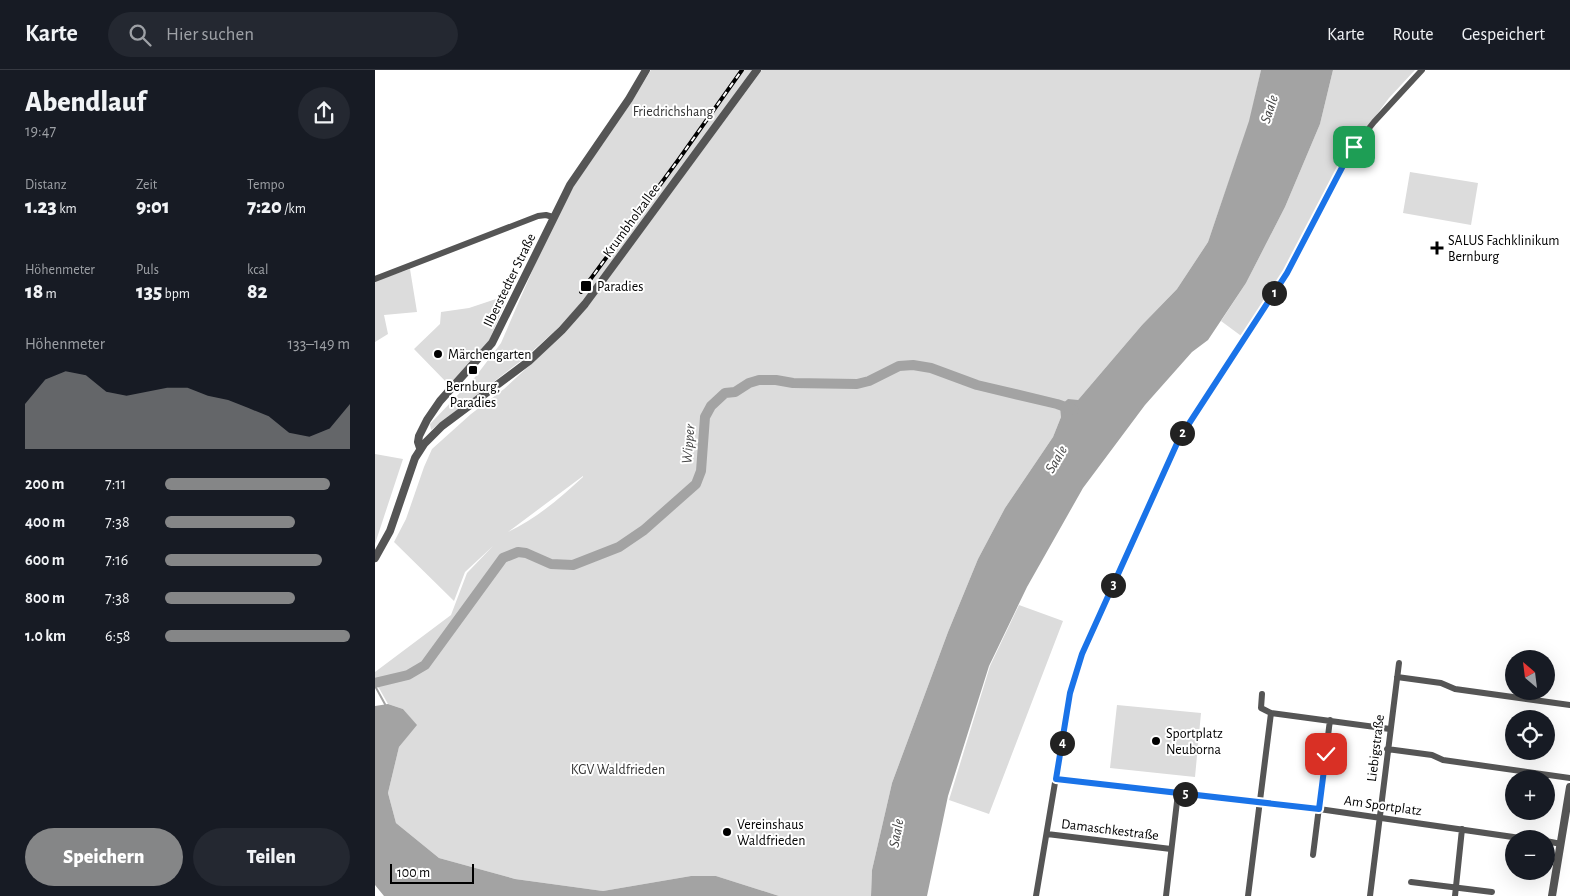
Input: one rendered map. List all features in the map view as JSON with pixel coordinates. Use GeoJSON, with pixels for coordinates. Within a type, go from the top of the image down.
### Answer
{"type":"FeatureCollection","features":[{"type":"Feature","properties":{"kind":"street","name":"Ilberstedter Straße"},"geometry":{"type":"LineString","coordinates":[[420,448],[419,436],[432,412],[473,366],[497,334],[553,217],[576,174],[613,123],[646,70]]}},
{"type":"Feature","properties":{"kind":"street","name":"Krumbholzallee"},"geometry":{"type":"LineString","coordinates":[[420,448],[435,433],[521,368],[562,330],[585,304],[757,70]]}},
{"type":"Feature","properties":{"kind":"street"},"geometry":{"type":"LineString","coordinates":[[1036,896],[1070,693],[1080,660],[1093,627],[1179,439],[1287,273],[1351,151],[1374,122],[1422,70]]}},
{"type":"Feature","properties":{"kind":"street","name":"Ilberstedter Straße"},"geometry":{"type":"LineString","coordinates":[[375,279],[538,216],[546,215],[553,217]]}},
{"type":"Feature","properties":{"kind":"street"},"geometry":{"type":"LineString","coordinates":[[375,558],[390,531],[411,467],[420,448]]}},
{"type":"Feature","properties":{"kind":"street","name":"Liebigstraße"},"geometry":{"type":"LineString","coordinates":[[1369,896],[1399,663]]}},
{"type":"Feature","properties":{"kind":"street"},"geometry":{"type":"LineString","coordinates":[[1397,677],[1441,683],[1455,689],[1570,705]]}},
{"type":"Feature","properties":{"kind":"street"},"geometry":{"type":"LineString","coordinates":[[1262,694],[1261,708],[1271,713],[1390,729]]}},
{"type":"Feature","properties":{"kind":"street"},"geometry":{"type":"LineString","coordinates":[[1248,896],[1271,713]]}},
{"type":"Feature","properties":{"kind":"street"},"geometry":{"type":"LineString","coordinates":[[1313,856],[1330,720]]}},
{"type":"Feature","properties":{"kind":"street"},"geometry":{"type":"LineString","coordinates":[[1387,749],[1432,755],[1443,760],[1570,778]]}},
{"type":"Feature","properties":{"kind":"street","name":"Am Sportplatz"},"geometry":{"type":"LineString","coordinates":[[1056,779],[1319,809],[1505,836]]}},
{"type":"Feature","properties":{"kind":"street"},"geometry":{"type":"LineString","coordinates":[[1552,896],[1570,787]]}},
{"type":"Feature","properties":{"kind":"street","name":"Damaschkestraße"},"geometry":{"type":"LineString","coordinates":[[1166,896],[1178,793]]}},
{"type":"Feature","properties":{"kind":"street"},"geometry":{"type":"LineString","coordinates":[[1455,896],[1462,829]]}},
{"type":"Feature","properties":{"kind":"street","name":"Damaschkestraße"},"geometry":{"type":"LineString","coordinates":[[1047,834],[1171,849]]}},
{"type":"Feature","properties":{"kind":"street"},"geometry":{"type":"LineString","coordinates":[[1555,843],[1561,844]]}},
{"type":"Feature","properties":{"kind":"street"},"geometry":{"type":"LineString","coordinates":[[1411,882],[1493,892]]}},
{"type":"Feature","properties":{"kind":"green space","name":"Friedrichshang"},"geometry":{"type":"Polygon","coordinates":[[[651,70],[754,70],[583,301],[557,329],[526,357],[431,430],[430,424],[476,376],[501,343],[553,223],[573,187],[631,103],[651,70]]]}},
{"type":"Feature","properties":{"kind":"green space","name":"KGV Waldfrieden"},"geometry":{"type":"Polygon","coordinates":[[[762,70],[1261,70],[1250,120],[1208,242],[1177,289],[1142,325],[1078,400],[1061,417],[1053,437],[1005,508],[978,559],[948,632],[892,783],[872,870],[871,896],[779,896],[716,876],[691,876],[603,891],[515,879],[439,858],[396,823],[388,793],[399,747],[416,725],[403,709],[388,704],[379,688],[375,685],[375,672],[451,615],[467,573],[493,546],[465,572],[454,601],[394,542],[406,519],[432,449],[471,414],[504,389],[584,311],[762,70]],[[583,476],[508,532],[538,514],[583,476]]]}},
{"type":"Feature","properties":{"kind":"green space"},"geometry":{"type":"Polygon","coordinates":[[[1333,70],[1415,70],[1389,98],[1340,164],[1272,294],[1244,338],[1221,321],[1246,283],[1285,207],[1320,124],[1333,70]]]}},
{"type":"Feature","properties":{"kind":"green space"},"geometry":{"type":"Polygon","coordinates":[[[1410,172],[1478,183],[1471,225],[1403,213],[1410,172]]]}},
{"type":"Feature","properties":{"kind":"green space"},"geometry":{"type":"Polygon","coordinates":[[[410,269],[417,312],[384,315],[388,334],[375,342],[375,281],[410,269]]]}},
{"type":"Feature","properties":{"kind":"green space"},"geometry":{"type":"Polygon","coordinates":[[[496,299],[505,304],[487,345],[449,385],[414,349],[440,324],[441,312],[469,308],[496,299]]]}},
{"type":"Feature","properties":{"kind":"green space"},"geometry":{"type":"Polygon","coordinates":[[[375,454],[403,459],[375,544],[375,454]]]}},
{"type":"Feature","properties":{"kind":"green space"},"geometry":{"type":"Polygon","coordinates":[[[1019,605],[1063,621],[989,814],[949,800],[990,666],[1019,605]]]}},
{"type":"Feature","properties":{"kind":"green space","name":"Sportplatz Neuborna"},"geometry":{"type":"Polygon","coordinates":[[[1117,705],[1201,713],[1195,777],[1110,768],[1117,705]]]}},
{"type":"Feature","properties":{"kind":"water","name":"Saale"},"geometry":{"type":"Polygon","coordinates":[[[1261,70],[1333,70],[1320,124],[1285,207],[1246,283],[1208,340],[1192,352],[1145,405],[1083,488],[1027,587],[989,666],[948,796],[927,896],[871,896],[872,870],[892,783],[948,632],[978,559],[1005,508],[1053,437],[1061,417],[1060,406],[1068,399],[1078,400],[1142,325],[1177,289],[1208,242],[1249,121],[1261,70]]]}},
{"type":"Feature","properties":{"kind":"water"},"geometry":{"type":"Polygon","coordinates":[[[388,704],[403,709],[417,725],[399,747],[388,793],[396,823],[439,858],[515,879],[603,891],[691,876],[716,876],[779,896],[384,896],[375,885],[375,706],[388,704]]]}},
{"type":"Feature","properties":{"kind":"waterway","name":"Wipper"},"geometry":{"type":"LineString","coordinates":[[375,683],[408,675],[425,665],[503,558],[518,552],[526,553],[551,564],[573,565],[619,547],[644,530],[696,484],[701,471],[705,417],[711,406],[725,393],[735,392],[749,383],[759,380],[776,380],[793,383],[857,384],[869,381],[899,366],[913,365],[931,368],[977,385],[1057,404],[1074,410]]}},
{"type":"Feature","properties":{"kind":"waterway"},"geometry":{"type":"LineString","coordinates":[[375,686],[386,706]]}},
{"type":"Feature","properties":{"kind":"railway"},"geometry":{"type":"LineString","coordinates":[[581,292],[742,70]]}},
{"type":"Feature","properties":{"kind":"place","name":"SALUS Fachklinikum Bernburg"},"geometry":{"type":"Point","coordinates":[1437,248]}},
{"type":"Feature","properties":{"kind":"place","name":"Paradies"},"geometry":{"type":"Point","coordinates":[586,286]}},
{"type":"Feature","properties":{"kind":"place","name":"Märchengarten"},"geometry":{"type":"Point","coordinates":[438,354]}},
{"type":"Feature","properties":{"kind":"place","name":"Bernburg, Paradies"},"geometry":{"type":"Point","coordinates":[473,370]}},
{"type":"Feature","properties":{"kind":"place","name":"Sportplatz Neuborna"},"geometry":{"type":"Point","coordinates":[1156,741]}},
{"type":"Feature","properties":{"kind":"place","name":"Vereinshaus Waldfrieden"},"geometry":{"type":"Point","coordinates":[727,832]}},
{"type":"Feature","properties":{"kind":"route"},"geometry":{"type":"LineString","coordinates":[[1326,754],[1319,809],[1056,779],[1070,693],[1077,667],[1093,627],[1179,439],[1299,254],[1354,147]]}}]}
